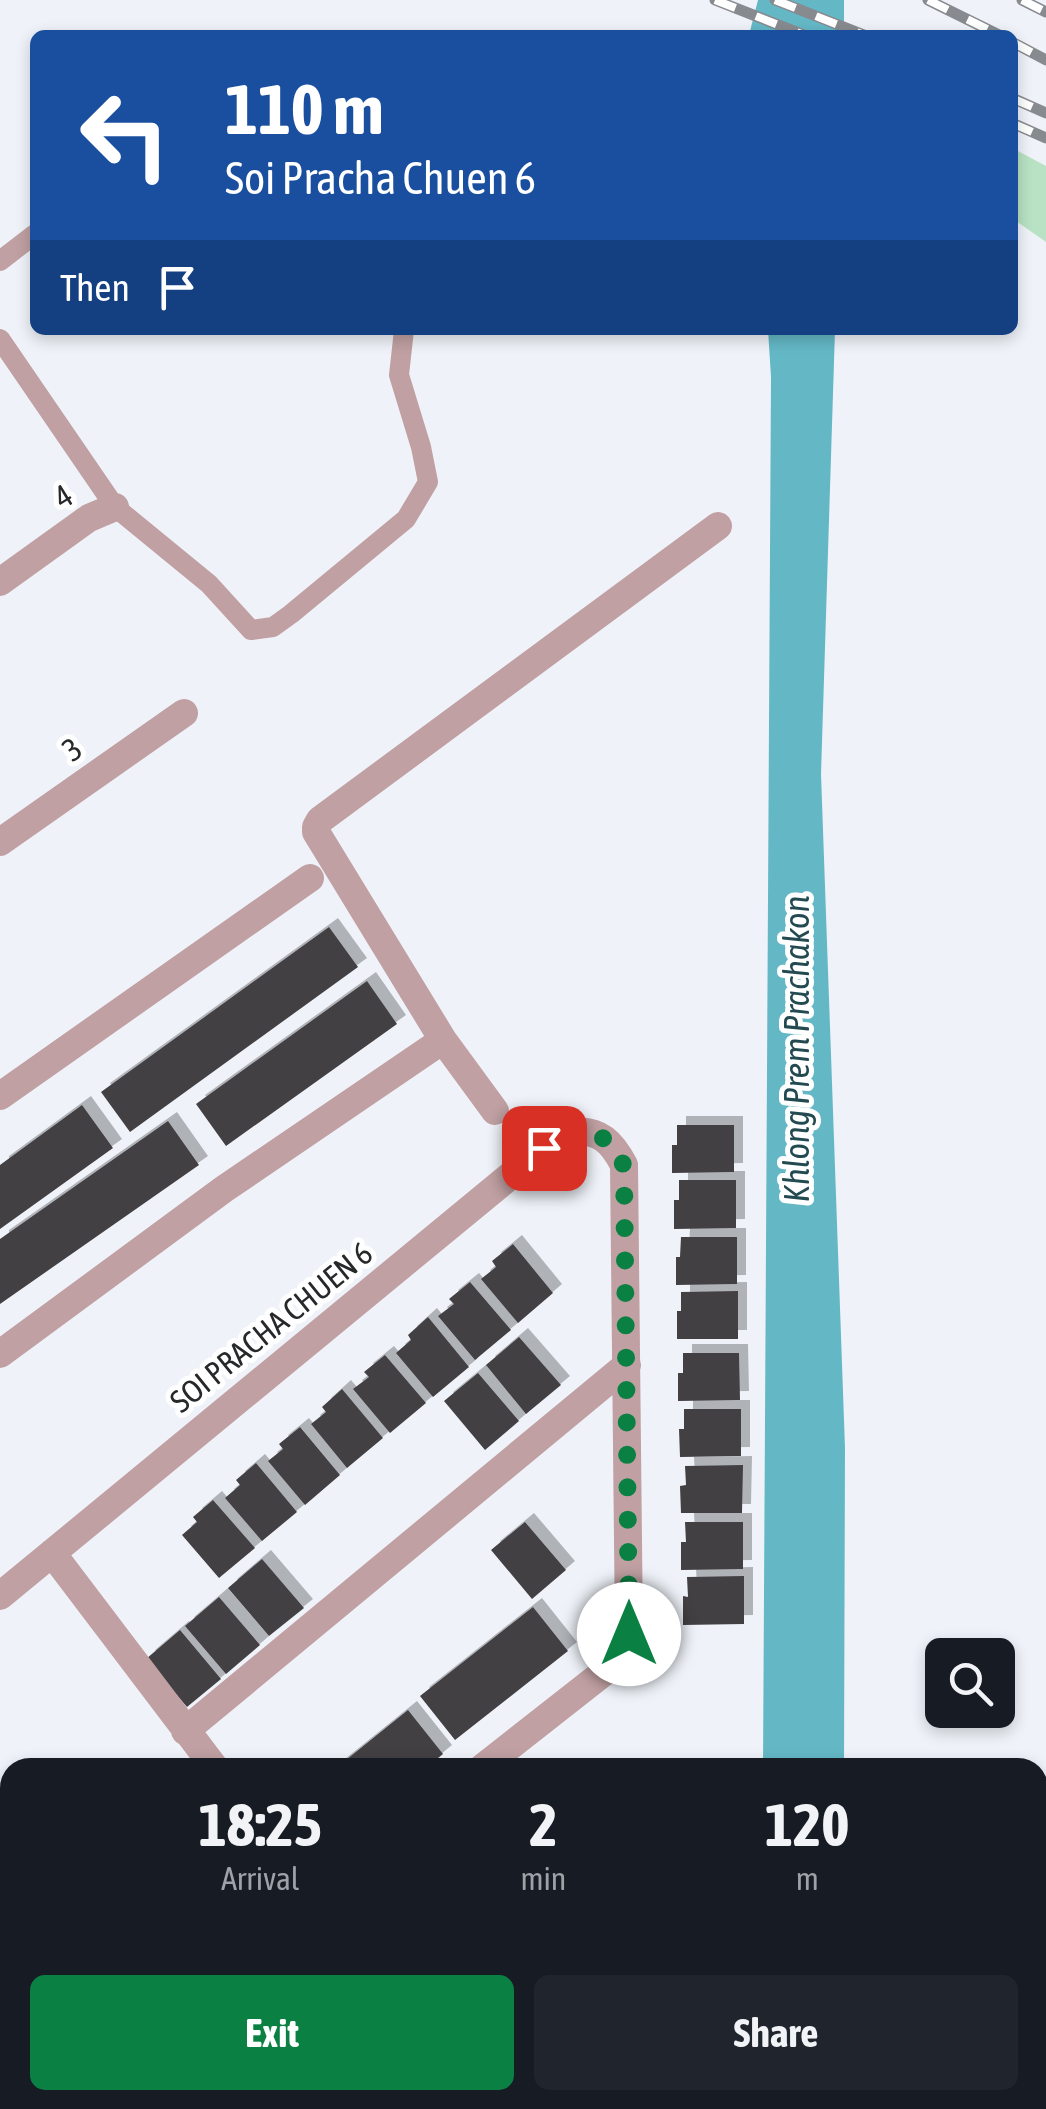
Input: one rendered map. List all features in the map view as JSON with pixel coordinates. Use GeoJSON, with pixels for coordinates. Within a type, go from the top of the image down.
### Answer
{"type":"FeatureCollection","features":[{"type":"Feature","properties":{"kind":"street","name":"4"},"geometry":{"type":"LineString","coordinates":[[0,582],[89,518],[116,507]]}},
{"type":"Feature","properties":{"kind":"street"},"geometry":{"type":"LineString","coordinates":[[495,1110],[443,1040],[316,827],[352,796],[718,526]]}},
{"type":"Feature","properties":{"kind":"street","name":"3"},"geometry":{"type":"LineString","coordinates":[[0,842],[184,713]]}},
{"type":"Feature","properties":{"kind":"street"},"geometry":{"type":"LineString","coordinates":[[0,1096],[310,878]]}},
{"type":"Feature","properties":{"kind":"street"},"geometry":{"type":"LineString","coordinates":[[0,1354],[224,1189],[443,1040]]}},
{"type":"Feature","properties":{"kind":"street","name":"SOI PRACHA CHUEN 6"},"geometry":{"type":"LineString","coordinates":[[0,1596],[544,1148],[570,1132],[596,1134],[613,1145],[624,1166],[627,1366]]}},
{"type":"Feature","properties":{"kind":"street"},"geometry":{"type":"LineString","coordinates":[[185,1731],[627,1366]]}},
{"type":"Feature","properties":{"kind":"street"},"geometry":{"type":"LineString","coordinates":[[495,1758],[612,1666],[629,1634],[627,1366]]}},
{"type":"Feature","properties":{"kind":"street"},"geometry":{"type":"LineString","coordinates":[[52,1553],[207,1758]]}},
{"type":"Feature","properties":{"kind":"lane"},"geometry":{"type":"LineString","coordinates":[[0,260],[30,238]]}},
{"type":"Feature","properties":{"kind":"lane"},"geometry":{"type":"LineString","coordinates":[[0,339],[116,507],[209,584],[251,630],[273,627],[406,519],[428,482],[422,447],[399,376],[403,335]]}},
{"type":"Feature","properties":{"kind":"green space"},"geometry":{"type":"Polygon","coordinates":[[[1018,151],[1046,166],[1046,242],[1018,222],[1018,151]]]}},
{"type":"Feature","properties":{"kind":"water"},"geometry":{"type":"Polygon","coordinates":[[[758,0],[844,0],[844,30],[750,30],[758,0]]]}},
{"type":"Feature","properties":{"kind":"water","name":"Khlong Prem Prachakon"},"geometry":{"type":"Polygon","coordinates":[[[768,335],[835,335],[821,774],[845,1448],[844,1758],[763,1758],[768,335]]]}},
{"type":"Feature","properties":{"kind":"building"},"geometry":{"type":"Polygon","coordinates":[[[329,927],[358,967],[130,1132],[101,1092],[329,927]]]}},
{"type":"Feature","properties":{"kind":"building"},"geometry":{"type":"Polygon","coordinates":[[[367,981],[397,1024],[226,1146],[196,1104],[367,981]]]}},
{"type":"Feature","properties":{"kind":"building"},"geometry":{"type":"Polygon","coordinates":[[[82,1105],[113,1148],[0,1229],[0,1165],[82,1105]]]}},
{"type":"Feature","properties":{"kind":"building"},"geometry":{"type":"Polygon","coordinates":[[[168,1121],[199,1165],[0,1304],[0,1239],[168,1121]]]}},
{"type":"Feature","properties":{"kind":"building"},"geometry":{"type":"Polygon","coordinates":[[[677,1125],[734,1125],[734,1172],[672,1173],[677,1125]]]}},
{"type":"Feature","properties":{"kind":"building"},"geometry":{"type":"Polygon","coordinates":[[[679,1180],[736,1180],[736,1228],[674,1229],[679,1180]]]}},
{"type":"Feature","properties":{"kind":"building"},"geometry":{"type":"Polygon","coordinates":[[[681,1237],[737,1237],[737,1284],[676,1285],[681,1237]]]}},
{"type":"Feature","properties":{"kind":"building"},"geometry":{"type":"Polygon","coordinates":[[[513,1244],[553,1293],[518,1323],[481,1279],[496,1267],[492,1261],[513,1244]]]}},
{"type":"Feature","properties":{"kind":"building"},"geometry":{"type":"Polygon","coordinates":[[[470,1282],[511,1330],[475,1360],[438,1316],[454,1304],[449,1299],[470,1282]]]}},
{"type":"Feature","properties":{"kind":"building"},"geometry":{"type":"Polygon","coordinates":[[[738,1291],[738,1339],[677,1339],[681,1292],[738,1291]]]}},
{"type":"Feature","properties":{"kind":"building"},"geometry":{"type":"Polygon","coordinates":[[[428,1317],[469,1367],[433,1397],[396,1353],[428,1317]]]}},
{"type":"Feature","properties":{"kind":"building"},"geometry":{"type":"Polygon","coordinates":[[[519,1337],[561,1385],[526,1414],[486,1365],[519,1337]]]}},
{"type":"Feature","properties":{"kind":"building"},"geometry":{"type":"Polygon","coordinates":[[[683,1353],[739,1353],[740,1400],[678,1401],[683,1353]]]}},
{"type":"Feature","properties":{"kind":"building"},"geometry":{"type":"Polygon","coordinates":[[[385,1355],[426,1403],[390,1433],[353,1389],[369,1377],[364,1372],[385,1355]]]}},
{"type":"Feature","properties":{"kind":"building"},"geometry":{"type":"Polygon","coordinates":[[[478,1373],[519,1421],[485,1450],[444,1401],[478,1373]]]}},
{"type":"Feature","properties":{"kind":"building"},"geometry":{"type":"Polygon","coordinates":[[[342,1389],[383,1438],[347,1468],[311,1424],[326,1412],[322,1407],[342,1389]]]}},
{"type":"Feature","properties":{"kind":"building"},"geometry":{"type":"Polygon","coordinates":[[[684,1409],[741,1409],[741,1456],[680,1457],[679,1429],[684,1429],[684,1409]]]}},
{"type":"Feature","properties":{"kind":"building"},"geometry":{"type":"Polygon","coordinates":[[[300,1427],[340,1475],[305,1505],[268,1461],[283,1449],[279,1444],[300,1427]]]}},
{"type":"Feature","properties":{"kind":"building"},"geometry":{"type":"Polygon","coordinates":[[[256,1463],[297,1512],[262,1541],[225,1498],[240,1485],[236,1480],[256,1463]]]}},
{"type":"Feature","properties":{"kind":"building"},"geometry":{"type":"Polygon","coordinates":[[[743,1465],[742,1513],[681,1513],[680,1486],[686,1485],[685,1466],[743,1465]]]}},
{"type":"Feature","properties":{"kind":"building"},"geometry":{"type":"Polygon","coordinates":[[[213,1500],[255,1548],[219,1578],[182,1535],[197,1522],[193,1517],[213,1500]]]}},
{"type":"Feature","properties":{"kind":"building"},"geometry":{"type":"Polygon","coordinates":[[[525,1522],[566,1570],[532,1599],[491,1550],[525,1522]]]}},
{"type":"Feature","properties":{"kind":"building"},"geometry":{"type":"Polygon","coordinates":[[[685,1522],[743,1522],[743,1569],[681,1570],[685,1522]]]}},
{"type":"Feature","properties":{"kind":"building"},"geometry":{"type":"Polygon","coordinates":[[[262,1559],[304,1608],[269,1636],[228,1588],[262,1559]]]}},
{"type":"Feature","properties":{"kind":"building"},"geometry":{"type":"Polygon","coordinates":[[[744,1576],[744,1624],[683,1625],[687,1577],[744,1576]]]}},
{"type":"Feature","properties":{"kind":"building"},"geometry":{"type":"Polygon","coordinates":[[[219,1597],[260,1645],[226,1674],[185,1626],[219,1597]]]}},
{"type":"Feature","properties":{"kind":"building"},"geometry":{"type":"Polygon","coordinates":[[[533,1607],[568,1651],[455,1740],[420,1696],[533,1607]]]}},
{"type":"Feature","properties":{"kind":"building"},"geometry":{"type":"Polygon","coordinates":[[[180,1630],[221,1679],[187,1707],[146,1659],[180,1630]]]}},
{"type":"Feature","properties":{"kind":"building"},"geometry":{"type":"Polygon","coordinates":[[[408,1710],[443,1754],[438,1758],[348,1758],[408,1710]]]}},
{"type":"Feature","properties":{"kind":"railway"},"geometry":{"type":"LineString","coordinates":[[715,0],[791,30]]}},
{"type":"Feature","properties":{"kind":"railway"},"geometry":{"type":"LineString","coordinates":[[775,0],[851,30]]}},
{"type":"Feature","properties":{"kind":"railway"},"geometry":{"type":"LineString","coordinates":[[928,0],[989,30]]}},
{"type":"Feature","properties":{"kind":"railway"},"geometry":{"type":"LineString","coordinates":[[1022,0],[1046,12]]}},
{"type":"Feature","properties":{"kind":"railway"},"geometry":{"type":"LineString","coordinates":[[1018,45],[1046,60]]}},
{"type":"Feature","properties":{"kind":"railway"},"geometry":{"type":"LineString","coordinates":[[1018,101],[1046,113]]}},
{"type":"Feature","properties":{"kind":"railway"},"geometry":{"type":"LineString","coordinates":[[1018,126],[1046,138]]}},
{"type":"Feature","properties":{"kind":"route"},"geometry":{"type":"LineString","coordinates":[[544,1148],[570,1132],[596,1134],[613,1145],[624,1166],[629,1634]]}}]}
